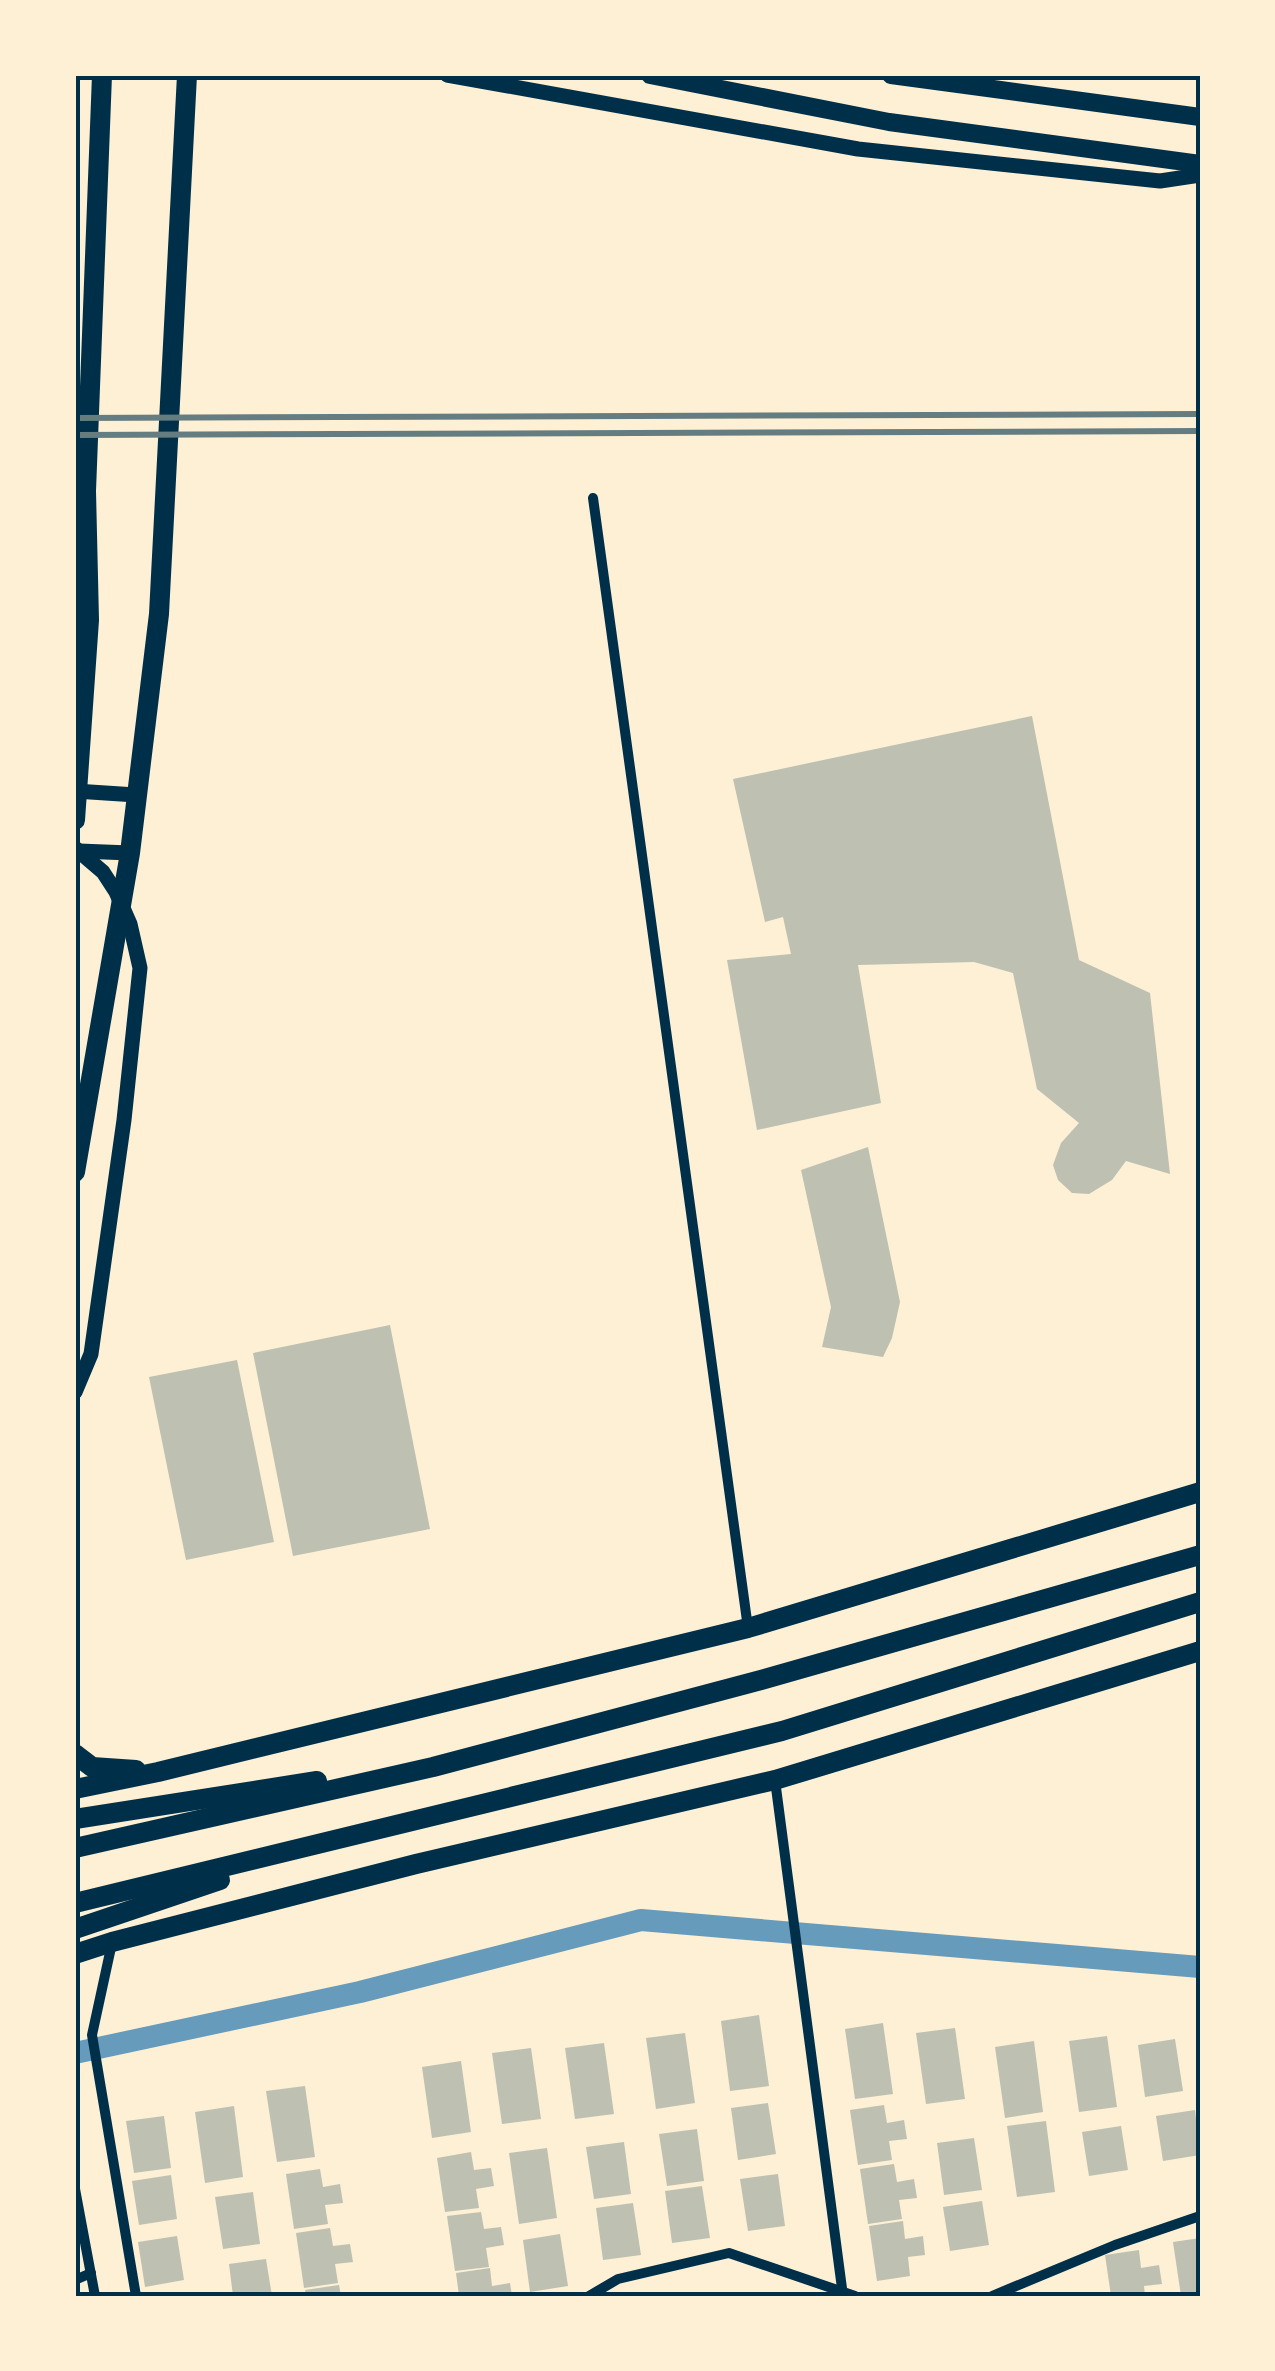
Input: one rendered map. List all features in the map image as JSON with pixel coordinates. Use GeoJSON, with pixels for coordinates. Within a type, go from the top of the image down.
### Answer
{"type":"FeatureCollection","features":[{"type":"Feature","properties":{"kind":"main road"},"geometry":{"type":"LineString","coordinates":[[75,820],[88,620],[86,490],[102,75]]}},
{"type":"Feature","properties":{"kind":"main road"},"geometry":{"type":"LineString","coordinates":[[75,1172],[130,854],[159,614],[186,75]]}},
{"type":"Feature","properties":{"kind":"main road"},"geometry":{"type":"LineString","coordinates":[[650,75],[889,122],[1200,164]]}},
{"type":"Feature","properties":{"kind":"main road"},"geometry":{"type":"LineString","coordinates":[[890,75],[1200,117]]}},
{"type":"Feature","properties":{"kind":"main road"},"geometry":{"type":"LineString","coordinates":[[75,1789],[748,1628],[1200,1492]]}},
{"type":"Feature","properties":{"kind":"main road"},"geometry":{"type":"LineString","coordinates":[[75,1848],[433,1766],[761,1680],[1194,1555]]}},
{"type":"Feature","properties":{"kind":"main road"},"geometry":{"type":"LineString","coordinates":[[75,1903],[782,1731],[1200,1602]]}},
{"type":"Feature","properties":{"kind":"main road"},"geometry":{"type":"LineString","coordinates":[[75,1954],[416,1864],[776,1780],[1200,1651]]}},
{"type":"Feature","properties":{"kind":"main road"},"geometry":{"type":"LineString","coordinates":[[75,1754],[92,1766],[158,1772]]}},
{"type":"Feature","properties":{"kind":"main road"},"geometry":{"type":"LineString","coordinates":[[75,1819],[238,1791],[433,1766]]}},
{"type":"Feature","properties":{"kind":"main road"},"geometry":{"type":"LineString","coordinates":[[75,1929],[360,1834]]}},
{"type":"Feature","properties":{"kind":"street"},"geometry":{"type":"LineString","coordinates":[[447,75],[858,148],[1160,181],[1200,176]]}},
{"type":"Feature","properties":{"kind":"street"},"geometry":{"type":"LineString","coordinates":[[593,498],[748,1628]]}},
{"type":"Feature","properties":{"kind":"street"},"geometry":{"type":"LineString","coordinates":[[77,792],[136,795]]}},
{"type":"Feature","properties":{"kind":"street"},"geometry":{"type":"LineString","coordinates":[[75,849],[130,854]]}},
{"type":"Feature","properties":{"kind":"street"},"geometry":{"type":"LineString","coordinates":[[75,849],[103,872],[116,892],[130,924],[140,968],[124,1120],[91,1354],[75,1392]]}},
{"type":"Feature","properties":{"kind":"street"},"geometry":{"type":"LineString","coordinates":[[588,2296],[618,2279],[729,2253],[847,2295],[776,1780]]}},
{"type":"Feature","properties":{"kind":"street"},"geometry":{"type":"LineString","coordinates":[[112,1942],[92,2036],[136,2296]]}},
{"type":"Feature","properties":{"kind":"street"},"geometry":{"type":"LineString","coordinates":[[75,2189],[95,2296]]}},
{"type":"Feature","properties":{"kind":"street"},"geometry":{"type":"LineString","coordinates":[[992,2296],[1115,2244],[1200,2216]]}},
{"type":"Feature","properties":{"kind":"street"},"geometry":{"type":"LineString","coordinates":[[75,2280],[90,2273]]}},
{"type":"Feature","properties":{"kind":"building"},"geometry":{"type":"Polygon","coordinates":[[[1032,716],[1079,960],[1150,993],[1170,1174],[1126,1161],[1112,1180],[1089,1194],[1072,1193],[1058,1180],[1053,1165],[1061,1143],[1079,1123],[1037,1089],[1013,973],[974,962],[858,965],[881,1103],[757,1130],[727,960],[791,954],[783,917],[765,922],[733,779],[1032,716]]]}},
{"type":"Feature","properties":{"kind":"building"},"geometry":{"type":"Polygon","coordinates":[[[868,1147],[900,1302],[883,1357],[822,1347],[831,1307],[801,1170],[868,1147]]]}},
{"type":"Feature","properties":{"kind":"building"},"geometry":{"type":"Polygon","coordinates":[[[390,1325],[430,1529],[293,1556],[253,1353],[390,1325]]]}},
{"type":"Feature","properties":{"kind":"building"},"geometry":{"type":"Polygon","coordinates":[[[237,1360],[274,1542],[186,1560],[149,1377],[237,1360]]]}},
{"type":"Feature","properties":{"kind":"building"},"geometry":{"type":"Polygon","coordinates":[[[759,2015],[769,2086],[730,2091],[721,2021],[759,2015]]]}},
{"type":"Feature","properties":{"kind":"building"},"geometry":{"type":"Polygon","coordinates":[[[883,2023],[893,2094],[855,2099],[845,2029],[883,2023]]]}},
{"type":"Feature","properties":{"kind":"building"},"geometry":{"type":"Polygon","coordinates":[[[955,2028],[965,2099],[926,2104],[916,2033],[955,2028]]]}},
{"type":"Feature","properties":{"kind":"building"},"geometry":{"type":"Polygon","coordinates":[[[685,2033],[695,2103],[656,2109],[646,2038],[685,2033]]]}},
{"type":"Feature","properties":{"kind":"building"},"geometry":{"type":"Polygon","coordinates":[[[1107,2036],[1117,2107],[1079,2112],[1069,2041],[1107,2036]]]}},
{"type":"Feature","properties":{"kind":"building"},"geometry":{"type":"Polygon","coordinates":[[[1175,2039],[1183,2091],[1145,2097],[1138,2045],[1175,2039]]]}},
{"type":"Feature","properties":{"kind":"building"},"geometry":{"type":"Polygon","coordinates":[[[1034,2041],[1043,2112],[1005,2118],[995,2047],[1034,2041]]]}},
{"type":"Feature","properties":{"kind":"building"},"geometry":{"type":"Polygon","coordinates":[[[604,2043],[614,2114],[575,2119],[565,2048],[604,2043]]]}},
{"type":"Feature","properties":{"kind":"building"},"geometry":{"type":"Polygon","coordinates":[[[531,2048],[541,2119],[502,2124],[492,2053],[531,2048]]]}},
{"type":"Feature","properties":{"kind":"building"},"geometry":{"type":"Polygon","coordinates":[[[461,2061],[471,2132],[432,2138],[422,2067],[461,2061]]]}},
{"type":"Feature","properties":{"kind":"building"},"geometry":{"type":"Polygon","coordinates":[[[305,2086],[315,2157],[277,2162],[266,2091],[305,2086]]]}},
{"type":"Feature","properties":{"kind":"building"},"geometry":{"type":"Polygon","coordinates":[[[768,2103],[776,2154],[738,2160],[731,2108],[768,2103]]]}},
{"type":"Feature","properties":{"kind":"building"},"geometry":{"type":"Polygon","coordinates":[[[884,2105],[887,2123],[904,2120],[907,2139],[889,2141],[892,2160],[858,2165],[850,2110],[884,2105]]]}},
{"type":"Feature","properties":{"kind":"building"},"geometry":{"type":"Polygon","coordinates":[[[234,2106],[243,2177],[205,2183],[195,2112],[234,2106]]]}},
{"type":"Feature","properties":{"kind":"building"},"geometry":{"type":"Polygon","coordinates":[[[1195,2110],[1200,2155],[1163,2161],[1156,2116],[1195,2110]]]}},
{"type":"Feature","properties":{"kind":"building"},"geometry":{"type":"Polygon","coordinates":[[[164,2116],[171,2168],[134,2173],[126,2121],[164,2116]]]}},
{"type":"Feature","properties":{"kind":"building"},"geometry":{"type":"Polygon","coordinates":[[[1046,2121],[1055,2192],[1017,2197],[1007,2126],[1046,2121]]]}},
{"type":"Feature","properties":{"kind":"building"},"geometry":{"type":"Polygon","coordinates":[[[1121,2126],[1128,2170],[1089,2176],[1082,2132],[1121,2126]]]}},
{"type":"Feature","properties":{"kind":"building"},"geometry":{"type":"Polygon","coordinates":[[[697,2129],[704,2181],[667,2186],[659,2134],[697,2129]]]}},
{"type":"Feature","properties":{"kind":"building"},"geometry":{"type":"Polygon","coordinates":[[[974,2138],[982,2190],[944,2195],[937,2143],[974,2138]]]}},
{"type":"Feature","properties":{"kind":"building"},"geometry":{"type":"Polygon","coordinates":[[[624,2142],[631,2194],[594,2199],[586,2147],[624,2142]]]}},
{"type":"Feature","properties":{"kind":"building"},"geometry":{"type":"Polygon","coordinates":[[[547,2148],[557,2218],[519,2224],[509,2153],[547,2148]]]}},
{"type":"Feature","properties":{"kind":"building"},"geometry":{"type":"Polygon","coordinates":[[[471,2152],[474,2170],[491,2168],[494,2186],[476,2189],[479,2208],[445,2212],[437,2158],[471,2152]]]}},
{"type":"Feature","properties":{"kind":"building"},"geometry":{"type":"Polygon","coordinates":[[[894,2164],[897,2182],[914,2179],[917,2198],[899,2200],[902,2219],[868,2224],[860,2169],[894,2164]]]}},
{"type":"Feature","properties":{"kind":"building"},"geometry":{"type":"Polygon","coordinates":[[[320,2169],[323,2187],[340,2184],[343,2203],[325,2205],[328,2224],[294,2229],[286,2174],[320,2169]]]}},
{"type":"Feature","properties":{"kind":"building"},"geometry":{"type":"Polygon","coordinates":[[[778,2174],[785,2226],[748,2231],[740,2179],[778,2174]]]}},
{"type":"Feature","properties":{"kind":"building"},"geometry":{"type":"Polygon","coordinates":[[[171,2175],[177,2219],[139,2225],[132,2181],[171,2175]]]}},
{"type":"Feature","properties":{"kind":"building"},"geometry":{"type":"Polygon","coordinates":[[[702,2186],[710,2238],[672,2243],[665,2191],[702,2186]]]}},
{"type":"Feature","properties":{"kind":"building"},"geometry":{"type":"Polygon","coordinates":[[[253,2192],[260,2244],[223,2249],[215,2197],[253,2192]]]}},
{"type":"Feature","properties":{"kind":"building"},"geometry":{"type":"Polygon","coordinates":[[[982,2201],[989,2245],[950,2251],[943,2207],[982,2201]]]}},
{"type":"Feature","properties":{"kind":"building"},"geometry":{"type":"Polygon","coordinates":[[[633,2203],[641,2255],[603,2260],[596,2208],[633,2203]]]}},
{"type":"Feature","properties":{"kind":"building"},"geometry":{"type":"Polygon","coordinates":[[[481,2212],[484,2229],[501,2227],[504,2245],[486,2248],[489,2267],[455,2271],[447,2216],[481,2212]]]}},
{"type":"Feature","properties":{"kind":"building"},"geometry":{"type":"Polygon","coordinates":[[[903,2221],[905,2239],[923,2236],[925,2255],[908,2257],[910,2276],[877,2281],[869,2226],[903,2221]]]}},
{"type":"Feature","properties":{"kind":"building"},"geometry":{"type":"Polygon","coordinates":[[[330,2228],[333,2246],[350,2244],[353,2262],[335,2264],[338,2283],[304,2288],[296,2233],[330,2228]]]}},
{"type":"Feature","properties":{"kind":"building"},"geometry":{"type":"Polygon","coordinates":[[[560,2234],[568,2286],[530,2292],[523,2240],[560,2234]]]}},
{"type":"Feature","properties":{"kind":"building"},"geometry":{"type":"Polygon","coordinates":[[[177,2236],[184,2280],[145,2287],[138,2242],[177,2236]]]}},
{"type":"Feature","properties":{"kind":"building"},"geometry":{"type":"Polygon","coordinates":[[[1200,2238],[1200,2294],[1181,2296],[1173,2242],[1200,2238]]]}},
{"type":"Feature","properties":{"kind":"building"},"geometry":{"type":"Polygon","coordinates":[[[1139,2250],[1141,2268],[1159,2265],[1162,2284],[1144,2286],[1145,2296],[1111,2296],[1105,2255],[1139,2250]]]}},
{"type":"Feature","properties":{"kind":"building"},"geometry":{"type":"Polygon","coordinates":[[[266,2259],[272,2296],[233,2296],[229,2264],[266,2259]]]}},
{"type":"Feature","properties":{"kind":"building"},"geometry":{"type":"Polygon","coordinates":[[[490,2268],[492,2286],[510,2283],[512,2296],[459,2296],[456,2273],[490,2268]]]}},
{"type":"Feature","properties":{"kind":"building"},"geometry":{"type":"Polygon","coordinates":[[[339,2285],[341,2296],[306,2296],[305,2290],[339,2285]]]}},
{"type":"Feature","properties":{"kind":"waterway"},"geometry":{"type":"LineString","coordinates":[[75,2053],[360,1992],[641,1920],[1200,1967]]}},
{"type":"Feature","properties":{"kind":"railway"},"geometry":{"type":"LineString","coordinates":[[75,418],[1200,414]]}},
{"type":"Feature","properties":{"kind":"railway"},"geometry":{"type":"LineString","coordinates":[[75,435],[1200,431]]}}]}
